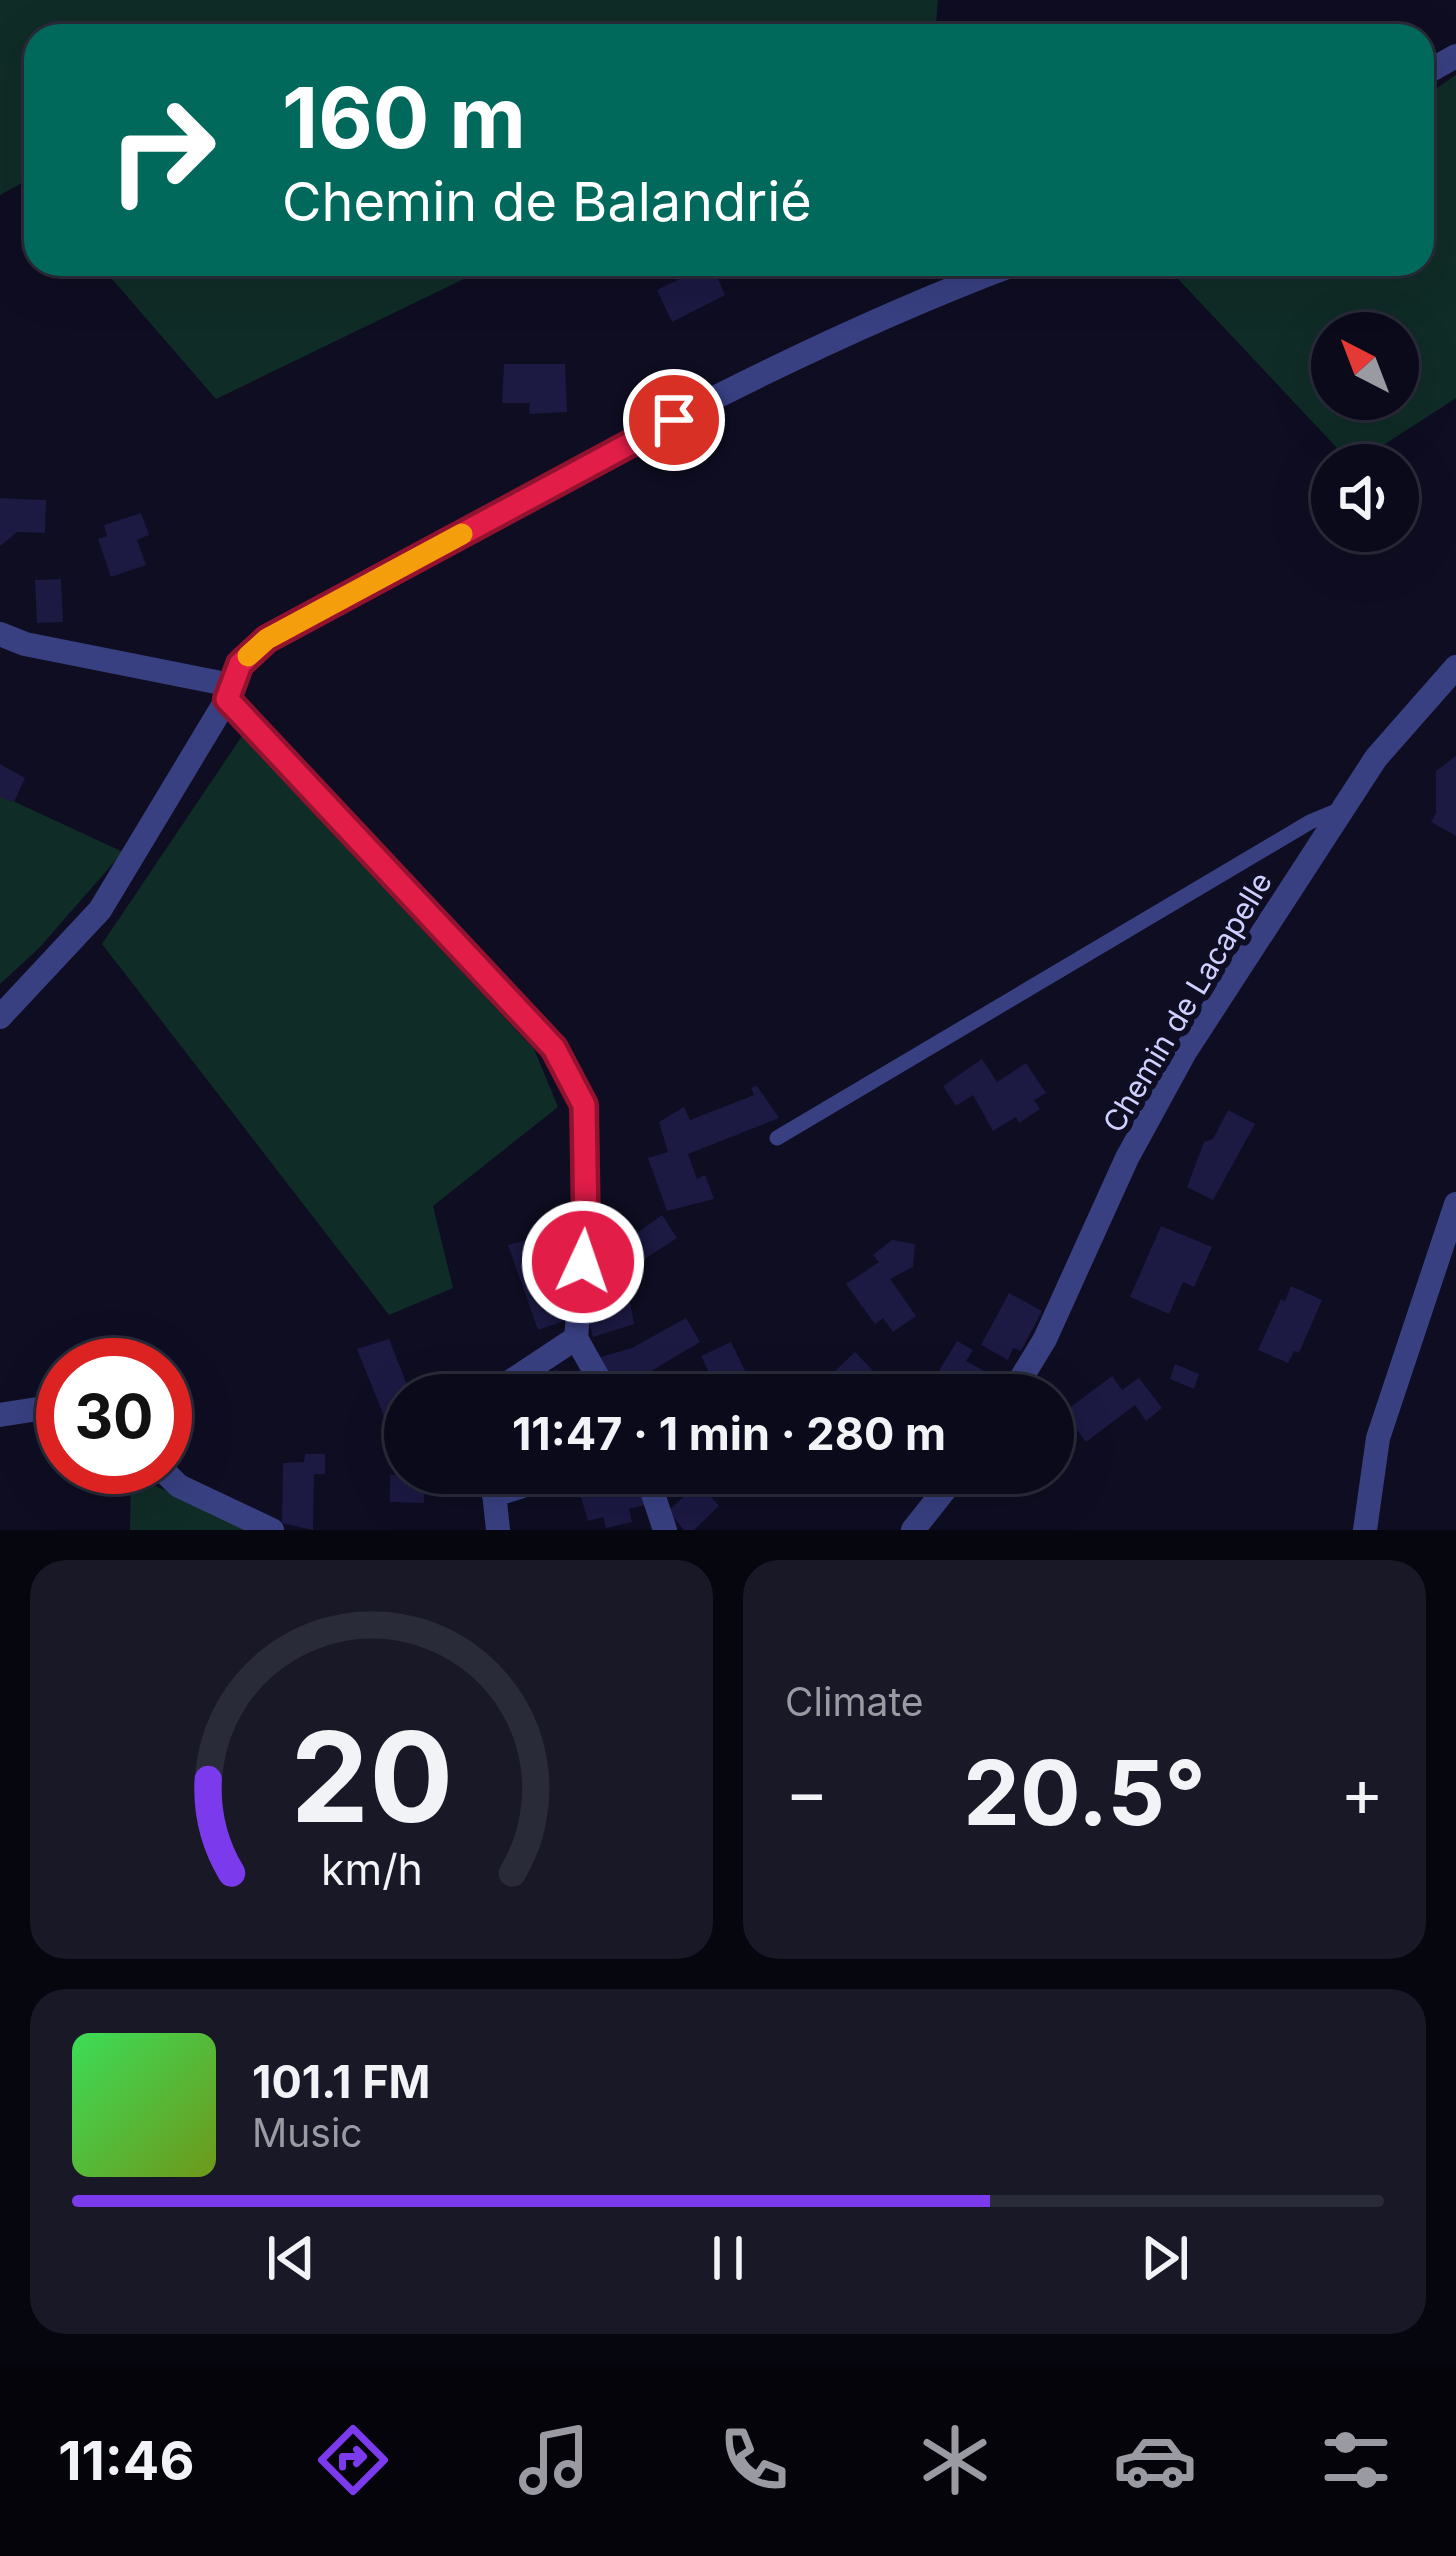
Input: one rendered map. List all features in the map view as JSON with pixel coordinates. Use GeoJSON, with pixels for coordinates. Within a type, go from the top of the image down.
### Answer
{"type":"FeatureCollection","features":[{"type":"Feature","properties":{"kind":"street"},"geometry":{"type":"LineString","coordinates":[[0,1017],[100,910],[229,692],[240,664],[267,639],[755,376],[901,307],[983,276]]}},
{"type":"Feature","properties":{"kind":"street"},"geometry":{"type":"LineString","coordinates":[[0,634],[229,692],[554,1048],[584,1105],[587,1346],[599,1374]]}},
{"type":"Feature","properties":{"kind":"street","name":"Chemin de Lacapelle"},"geometry":{"type":"LineString","coordinates":[[1024,1374],[1045,1339],[1159,1095],[1376,758],[1456,667]]}},
{"type":"Feature","properties":{"kind":"street"},"geometry":{"type":"LineString","coordinates":[[1365,1530],[1378,1438],[1448,1247],[1456,1204]]}},
{"type":"Feature","properties":{"kind":"street"},"geometry":{"type":"LineString","coordinates":[[532,1374],[587,1346]]}},
{"type":"Feature","properties":{"kind":"street"},"geometry":{"type":"LineString","coordinates":[[0,1414],[36,1409]]}},
{"type":"Feature","properties":{"kind":"street"},"geometry":{"type":"LineString","coordinates":[[192,1493],[272,1530]]}},
{"type":"Feature","properties":{"kind":"street"},"geometry":{"type":"LineString","coordinates":[[494,1494],[498,1530]]}},
{"type":"Feature","properties":{"kind":"street"},"geometry":{"type":"LineString","coordinates":[[653,1494],[665,1530]]}},
{"type":"Feature","properties":{"kind":"street"},"geometry":{"type":"LineString","coordinates":[[913,1530],[941,1494]]}},
{"type":"Feature","properties":{"kind":"lane"},"geometry":{"type":"LineString","coordinates":[[777,1138],[1310,822],[1343,808]]}},
{"type":"Feature","properties":{"kind":"green space"},"geometry":{"type":"Polygon","coordinates":[[[0,0],[938,0],[936,24],[24,24],[24,182],[0,195],[0,0]]]}},
{"type":"Feature","properties":{"kind":"green space"},"geometry":{"type":"Polygon","coordinates":[[[1456,75],[1456,398],[1385,444],[1333,444],[1175,276],[1434,276],[1434,90],[1456,75]]]}},
{"type":"Feature","properties":{"kind":"green space"},"geometry":{"type":"Polygon","coordinates":[[[109,276],[470,276],[216,399],[109,276]]]}},
{"type":"Feature","properties":{"kind":"green space"},"geometry":{"type":"Polygon","coordinates":[[[242,736],[534,1049],[558,1107],[433,1206],[453,1288],[389,1315],[102,944],[242,736]]]}},
{"type":"Feature","properties":{"kind":"green space"},"geometry":{"type":"Polygon","coordinates":[[[0,795],[123,852],[39,948],[0,984],[0,795]]]}},
{"type":"Feature","properties":{"kind":"green space"},"geometry":{"type":"Polygon","coordinates":[[[131,1494],[175,1494],[262,1530],[130,1530],[131,1494]]]}},
{"type":"Feature","properties":{"kind":"building"},"geometry":{"type":"Polygon","coordinates":[[[686,276],[724,276],[718,279],[725,295],[672,322],[657,290],[686,276]]]}},
{"type":"Feature","properties":{"kind":"building"},"geometry":{"type":"Polygon","coordinates":[[[504,364],[565,364],[567,412],[529,414],[530,403],[502,403],[504,364]]]}},
{"type":"Feature","properties":{"kind":"building"},"geometry":{"type":"Polygon","coordinates":[[[0,498],[46,500],[45,533],[17,532],[0,546],[0,498]]]}},
{"type":"Feature","properties":{"kind":"building"},"geometry":{"type":"Polygon","coordinates":[[[141,513],[149,535],[137,540],[146,565],[111,577],[98,539],[107,536],[104,525],[141,513]]]}},
{"type":"Feature","properties":{"kind":"building"},"geometry":{"type":"Polygon","coordinates":[[[61,579],[63,622],[37,623],[35,580],[61,579]]]}},
{"type":"Feature","properties":{"kind":"building"},"geometry":{"type":"Polygon","coordinates":[[[1456,756],[1456,836],[1431,822],[1436,813],[1436,771],[1456,756]]]}},
{"type":"Feature","properties":{"kind":"building"},"geometry":{"type":"Polygon","coordinates":[[[0,764],[25,778],[14,802],[0,797],[0,764]]]}},
{"type":"Feature","properties":{"kind":"building"},"geometry":{"type":"Polygon","coordinates":[[[982,1059],[997,1082],[1026,1063],[1046,1093],[1034,1100],[1040,1109],[1019,1123],[1016,1117],[993,1131],[973,1095],[956,1106],[943,1086],[982,1059]]]}},
{"type":"Feature","properties":{"kind":"building"},"geometry":{"type":"Polygon","coordinates":[[[757,1086],[779,1118],[688,1154],[697,1179],[705,1175],[714,1199],[667,1211],[648,1158],[668,1152],[659,1122],[684,1107],[690,1120],[754,1095],[751,1088],[757,1086]]]}},
{"type":"Feature","properties":{"kind":"building"},"geometry":{"type":"Polygon","coordinates":[[[1228,1110],[1255,1124],[1213,1200],[1187,1187],[1204,1142],[1213,1139],[1228,1110]]]}},
{"type":"Feature","properties":{"kind":"building"},"geometry":{"type":"Polygon","coordinates":[[[662,1215],[677,1238],[638,1263],[641,1267],[628,1276],[624,1269],[634,1324],[593,1337],[588,1317],[598,1314],[591,1277],[594,1264],[662,1215]]]}},
{"type":"Feature","properties":{"kind":"building"},"geometry":{"type":"Polygon","coordinates":[[[1161,1226],[1212,1247],[1194,1287],[1183,1282],[1169,1314],[1130,1297],[1161,1226]]]}},
{"type":"Feature","properties":{"kind":"building"},"geometry":{"type":"Polygon","coordinates":[[[527,1240],[537,1271],[562,1262],[570,1286],[555,1291],[564,1321],[538,1330],[508,1245],[527,1240]]]}},
{"type":"Feature","properties":{"kind":"building"},"geometry":{"type":"Polygon","coordinates":[[[892,1240],[915,1244],[913,1267],[890,1279],[916,1316],[893,1332],[883,1318],[875,1324],[846,1284],[879,1262],[873,1255],[892,1240]]]}},
{"type":"Feature","properties":{"kind":"building"},"geometry":{"type":"Polygon","coordinates":[[[1291,1286],[1322,1300],[1299,1353],[1294,1351],[1288,1363],[1258,1350],[1291,1286]]]}},
{"type":"Feature","properties":{"kind":"building"},"geometry":{"type":"Polygon","coordinates":[[[1009,1293],[1042,1311],[1021,1351],[1013,1348],[1008,1360],[981,1345],[1009,1293]]]}},
{"type":"Feature","properties":{"kind":"building"},"geometry":{"type":"Polygon","coordinates":[[[686,1318],[700,1342],[646,1374],[604,1374],[597,1358],[632,1348],[686,1318]]]}},
{"type":"Feature","properties":{"kind":"building"},"geometry":{"type":"Polygon","coordinates":[[[389,1339],[403,1374],[384,1374],[384,1416],[357,1349],[389,1339]]]}},
{"type":"Feature","properties":{"kind":"building"},"geometry":{"type":"Polygon","coordinates":[[[957,1341],[973,1350],[966,1361],[990,1374],[937,1374],[957,1341]]]}},
{"type":"Feature","properties":{"kind":"building"},"geometry":{"type":"Polygon","coordinates":[[[731,1342],[747,1374],[710,1374],[701,1356],[731,1342]]]}},
{"type":"Feature","properties":{"kind":"building"},"geometry":{"type":"Polygon","coordinates":[[[855,1352],[876,1374],[832,1374],[855,1352]]]}},
{"type":"Feature","properties":{"kind":"building"},"geometry":{"type":"Polygon","coordinates":[[[1175,1364],[1199,1374],[1194,1389],[1170,1379],[1175,1364]]]}},
{"type":"Feature","properties":{"kind":"building"},"geometry":{"type":"Polygon","coordinates":[[[1112,1376],[1122,1390],[1139,1378],[1162,1408],[1146,1421],[1135,1405],[1086,1442],[1074,1426],[1074,1404],[1112,1376]]]}},
{"type":"Feature","properties":{"kind":"building"},"geometry":{"type":"Polygon","coordinates":[[[305,1454],[325,1454],[325,1474],[314,1474],[313,1530],[282,1523],[283,1463],[304,1462],[305,1454]]]}},
{"type":"Feature","properties":{"kind":"building"},"geometry":{"type":"Polygon","coordinates":[[[390,1494],[424,1494],[424,1503],[390,1502],[390,1494]]]}},
{"type":"Feature","properties":{"kind":"building"},"geometry":{"type":"Polygon","coordinates":[[[642,1494],[645,1505],[629,1509],[632,1522],[606,1528],[603,1517],[588,1521],[581,1497],[642,1494]]]}},
{"type":"Feature","properties":{"kind":"building"},"geometry":{"type":"Polygon","coordinates":[[[687,1494],[709,1494],[719,1506],[694,1530],[684,1530],[668,1511],[687,1494]]]}},
{"type":"Feature","properties":{"kind":"slow traffic"},"geometry":{"type":"LineString","coordinates":[[248,656],[267,639],[462,534]]}},
{"type":"Feature","properties":{"kind":"route"},"geometry":{"type":"LineString","coordinates":[[583,1262],[584,1105],[554,1048],[227,699],[240,664],[267,639],[674,420]]}}]}
